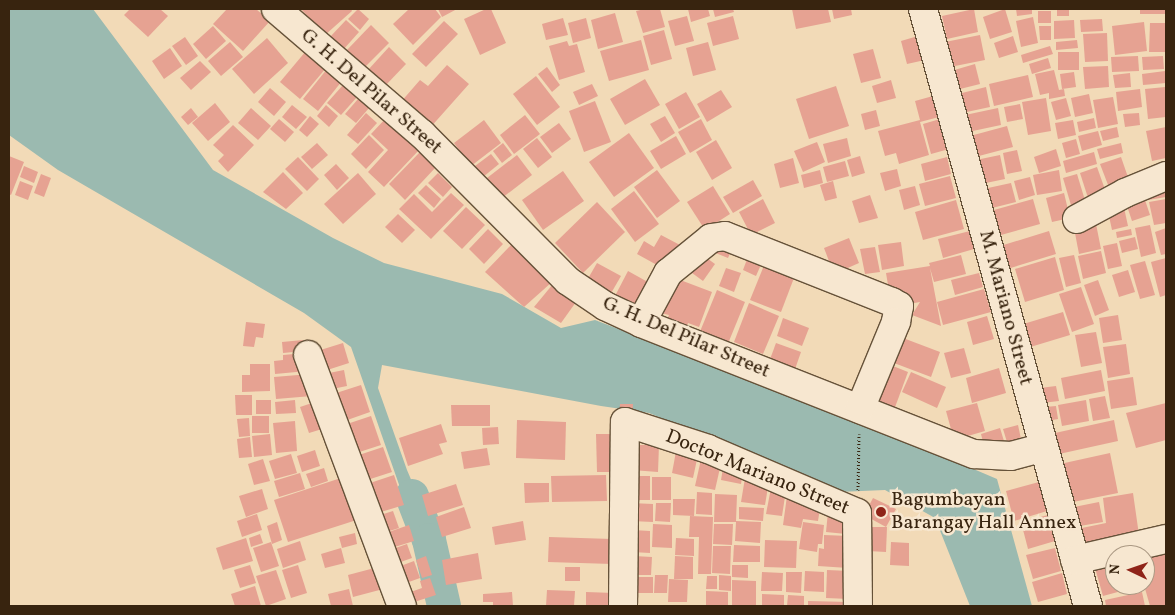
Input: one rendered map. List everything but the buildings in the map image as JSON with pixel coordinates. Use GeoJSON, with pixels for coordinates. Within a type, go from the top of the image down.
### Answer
{"type":"FeatureCollection","features":[{"type":"Feature","properties":{"kind":"street","name":"G. H. Del Pilar Street"},"geometry":{"type":"LineString","coordinates":[[276,9],[422,134],[568,282],[605,306],[859,418],[974,454],[1011,456],[1044,447]]}},
{"type":"Feature","properties":{"kind":"street","name":"M. Mariano Street"},"geometry":{"type":"LineString","coordinates":[[923,9],[1088,606]]}},
{"type":"Feature","properties":{"kind":"street"},"geometry":{"type":"LineString","coordinates":[[1077,219],[1126,193],[1166,176]]}},
{"type":"Feature","properties":{"kind":"street"},"geometry":{"type":"LineString","coordinates":[[641,322],[668,274],[711,238],[725,236],[892,302],[898,306],[896,322],[859,418]]}},
{"type":"Feature","properties":{"kind":"street"},"geometry":{"type":"LineString","coordinates":[[308,355],[402,606]]}},
{"type":"Feature","properties":{"kind":"street","name":"Doctor Mariano Street"},"geometry":{"type":"LineString","coordinates":[[623,606],[625,422],[708,449],[857,513],[858,606]]}},
{"type":"Feature","properties":{"kind":"street"},"geometry":{"type":"LineString","coordinates":[[1075,560],[1166,539]]}},
{"type":"Feature","properties":{"kind":"path"},"geometry":{"type":"LineString","coordinates":[[858,493],[859,418]]}},
{"type":"Feature","properties":{"kind":"water"},"geometry":{"type":"Polygon","coordinates":[[[9,9],[93,9],[213,170],[333,238],[384,263],[502,294],[561,328],[595,320],[875,427],[997,479],[1032,606],[970,606],[935,518],[885,490],[838,492],[649,413],[601,406],[382,365],[378,388],[407,470],[436,538],[419,542],[351,347],[304,313],[58,170],[9,135],[9,9]]]}},
{"type":"Feature","properties":{"kind":"waterway"},"geometry":{"type":"LineString","coordinates":[[412,496],[429,540],[444,606]]}},
{"type":"Feature","properties":{"kind":"place","name":"Bagumbayan Barangay Hall Annex"},"geometry":{"type":"Point","coordinates":[881,512]}}]}
